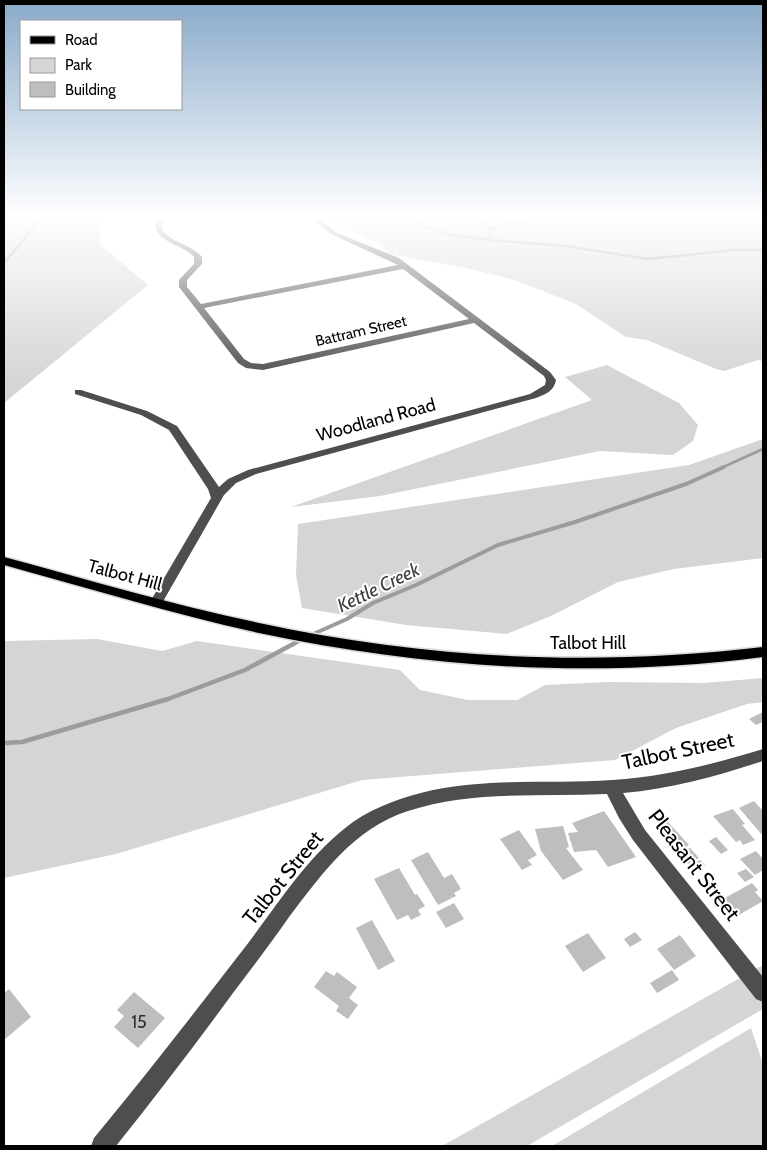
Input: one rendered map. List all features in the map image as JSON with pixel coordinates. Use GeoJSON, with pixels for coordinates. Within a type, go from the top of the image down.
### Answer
{"type":"FeatureCollection","features":[{"type":"Feature","properties":{"kind":"main road","name":"Talbot Hill"},"geometry":{"type":"LineString","coordinates":[[4,561],[237,622],[336,642],[413,652],[523,662],[594,663],[706,659],[763,652]]}},
{"type":"Feature","properties":{"kind":"street"},"geometry":{"type":"LineString","coordinates":[[190,272],[184,278],[182,284],[198,307],[376,272]]}},
{"type":"Feature","properties":{"kind":"street"},"geometry":{"type":"LineString","coordinates":[[411,272],[475,320]]}},
{"type":"Feature","properties":{"kind":"street","name":"Battram Street"},"geometry":{"type":"LineString","coordinates":[[198,307],[241,361],[253,367],[263,367],[475,320]]}},
{"type":"Feature","properties":{"kind":"street","name":"Woodland Road"},"geometry":{"type":"LineString","coordinates":[[156,602],[216,497],[232,481],[252,472],[533,396],[550,386],[551,380],[547,374],[475,320]]}},
{"type":"Feature","properties":{"kind":"street"},"geometry":{"type":"LineString","coordinates":[[78,392],[153,417],[172,428],[183,441],[214,489],[216,497]]}},
{"type":"Feature","properties":{"kind":"street","name":"Talbot Street"},"geometry":{"type":"LineString","coordinates":[[102,1146],[158,1077],[308,877],[330,852],[351,833],[378,815],[406,804],[466,793],[612,787],[681,778],[763,755]]}},
{"type":"Feature","properties":{"kind":"street","name":"Pleasant Street"},"geometry":{"type":"LineString","coordinates":[[612,787],[621,809],[637,834],[763,992]]}},
{"type":"Feature","properties":{"kind":"green space"},"geometry":{"type":"Polygon","coordinates":[[[4,272],[132,272],[148,285],[4,403],[4,272]]]}},
{"type":"Feature","properties":{"kind":"green space"},"geometry":{"type":"Polygon","coordinates":[[[481,272],[763,272],[763,361],[758,360],[724,371],[716,369],[647,340],[626,337],[576,304],[515,280],[481,272]]]}},
{"type":"Feature","properties":{"kind":"green space"},"geometry":{"type":"Polygon","coordinates":[[[607,365],[679,403],[698,425],[693,441],[673,455],[600,451],[380,496],[291,507],[592,400],[565,377],[607,365]]]}},
{"type":"Feature","properties":{"kind":"green space"},"geometry":{"type":"Polygon","coordinates":[[[763,439],[763,558],[674,569],[618,582],[551,616],[507,634],[406,625],[302,608],[296,575],[298,524],[689,465],[763,439]]]}},
{"type":"Feature","properties":{"kind":"green space"},"geometry":{"type":"Polygon","coordinates":[[[97,639],[162,651],[197,641],[400,670],[420,690],[468,700],[517,700],[545,685],[607,682],[704,683],[763,678],[763,702],[747,704],[676,728],[615,760],[362,780],[116,854],[4,878],[4,641],[97,639]]]}},
{"type":"Feature","properties":{"kind":"green space"},"geometry":{"type":"Polygon","coordinates":[[[763,965],[763,1009],[527,1146],[442,1146],[763,965]]]}},
{"type":"Feature","properties":{"kind":"green space"},"geometry":{"type":"Polygon","coordinates":[[[751,1028],[763,1064],[763,1146],[552,1146],[751,1028]]]}},
{"type":"Feature","properties":{"kind":"building"},"geometry":{"type":"Polygon","coordinates":[[[763,712],[763,722],[756,725],[749,719],[763,712]]]}},
{"type":"Feature","properties":{"kind":"building"},"geometry":{"type":"Polygon","coordinates":[[[754,801],[763,811],[763,836],[739,808],[754,801]]]}},
{"type":"Feature","properties":{"kind":"building"},"geometry":{"type":"Polygon","coordinates":[[[733,809],[745,824],[742,825],[755,840],[743,845],[740,840],[736,842],[713,816],[733,809]]]}},
{"type":"Feature","properties":{"kind":"building"},"geometry":{"type":"Polygon","coordinates":[[[604,811],[636,857],[608,867],[596,850],[574,852],[568,833],[578,832],[572,823],[604,811]]]}},
{"type":"Feature","properties":{"kind":"building"},"geometry":{"type":"Polygon","coordinates":[[[668,822],[689,845],[675,852],[655,828],[668,822]]]}},
{"type":"Feature","properties":{"kind":"building"},"geometry":{"type":"Polygon","coordinates":[[[563,826],[569,847],[566,848],[583,870],[563,880],[541,851],[535,829],[563,826]]]}},
{"type":"Feature","properties":{"kind":"building"},"geometry":{"type":"Polygon","coordinates":[[[519,830],[537,855],[528,860],[532,865],[522,870],[500,839],[519,830]]]}},
{"type":"Feature","properties":{"kind":"building"},"geometry":{"type":"Polygon","coordinates":[[[716,837],[728,850],[721,854],[709,841],[716,837]]]}},
{"type":"Feature","properties":{"kind":"building"},"geometry":{"type":"Polygon","coordinates":[[[690,848],[699,858],[688,864],[679,853],[690,848]]]}},
{"type":"Feature","properties":{"kind":"building"},"geometry":{"type":"Polygon","coordinates":[[[756,851],[763,859],[763,870],[755,875],[740,859],[756,851]]]}},
{"type":"Feature","properties":{"kind":"building"},"geometry":{"type":"Polygon","coordinates":[[[428,852],[444,878],[452,874],[461,889],[454,893],[456,896],[438,905],[411,860],[428,852]]]}},
{"type":"Feature","properties":{"kind":"building"},"geometry":{"type":"Polygon","coordinates":[[[700,860],[705,865],[694,871],[689,865],[700,860]]]}},
{"type":"Feature","properties":{"kind":"building"},"geometry":{"type":"Polygon","coordinates":[[[399,868],[415,895],[417,894],[425,906],[418,910],[421,915],[411,920],[408,915],[397,920],[374,879],[399,868]]]}},
{"type":"Feature","properties":{"kind":"building"},"geometry":{"type":"Polygon","coordinates":[[[746,869],[754,877],[745,882],[737,873],[746,869]]]}},
{"type":"Feature","properties":{"kind":"building"},"geometry":{"type":"Polygon","coordinates":[[[752,883],[758,890],[755,892],[763,901],[737,916],[723,899],[752,883]]]}},
{"type":"Feature","properties":{"kind":"building"},"geometry":{"type":"Polygon","coordinates":[[[454,903],[464,919],[446,928],[436,912],[454,903]]]}},
{"type":"Feature","properties":{"kind":"building"},"geometry":{"type":"Polygon","coordinates":[[[372,920],[395,961],[378,970],[356,928],[372,920]]]}},
{"type":"Feature","properties":{"kind":"building"},"geometry":{"type":"Polygon","coordinates":[[[635,932],[642,940],[630,947],[624,939],[635,932]]]}},
{"type":"Feature","properties":{"kind":"building"},"geometry":{"type":"Polygon","coordinates":[[[588,933],[606,958],[583,972],[565,946],[588,933]]]}},
{"type":"Feature","properties":{"kind":"building"},"geometry":{"type":"Polygon","coordinates":[[[680,935],[696,956],[674,970],[657,949],[680,935]]]}},
{"type":"Feature","properties":{"kind":"building"},"geometry":{"type":"Polygon","coordinates":[[[672,970],[679,980],[657,993],[650,983],[672,970]]]}},
{"type":"Feature","properties":{"kind":"building"},"geometry":{"type":"Polygon","coordinates":[[[326,971],[334,976],[337,972],[357,987],[349,998],[358,1005],[348,1019],[336,1011],[339,1006],[314,987],[326,971]]]}},
{"type":"Feature","properties":{"kind":"building"},"geometry":{"type":"Polygon","coordinates":[[[9,989],[31,1017],[4,1040],[4,993],[9,989]]]}},
{"type":"Feature","properties":{"kind":"building"},"geometry":{"type":"Polygon","coordinates":[[[134,992],[165,1018],[138,1048],[114,1027],[124,1016],[117,1010],[134,992]]]}},
{"type":"Feature","properties":{"kind":"waterway","name":"Kettle Creek"},"geometry":{"type":"LineString","coordinates":[[721,468],[763,449]]}},
{"type":"Feature","properties":{"kind":"waterway","name":"Kettle Creek"},"geometry":{"type":"LineString","coordinates":[[311,635],[347,619],[373,603],[416,585],[498,545],[575,522],[686,484],[724,467]]}},
{"type":"Feature","properties":{"kind":"waterway","name":"Kettle Creek"},"geometry":{"type":"LineString","coordinates":[[295,643],[303,639]]}},
{"type":"Feature","properties":{"kind":"waterway","name":"Kettle Creek"},"geometry":{"type":"LineString","coordinates":[[4,743],[22,742],[168,699],[245,670],[295,643]]}}]}
